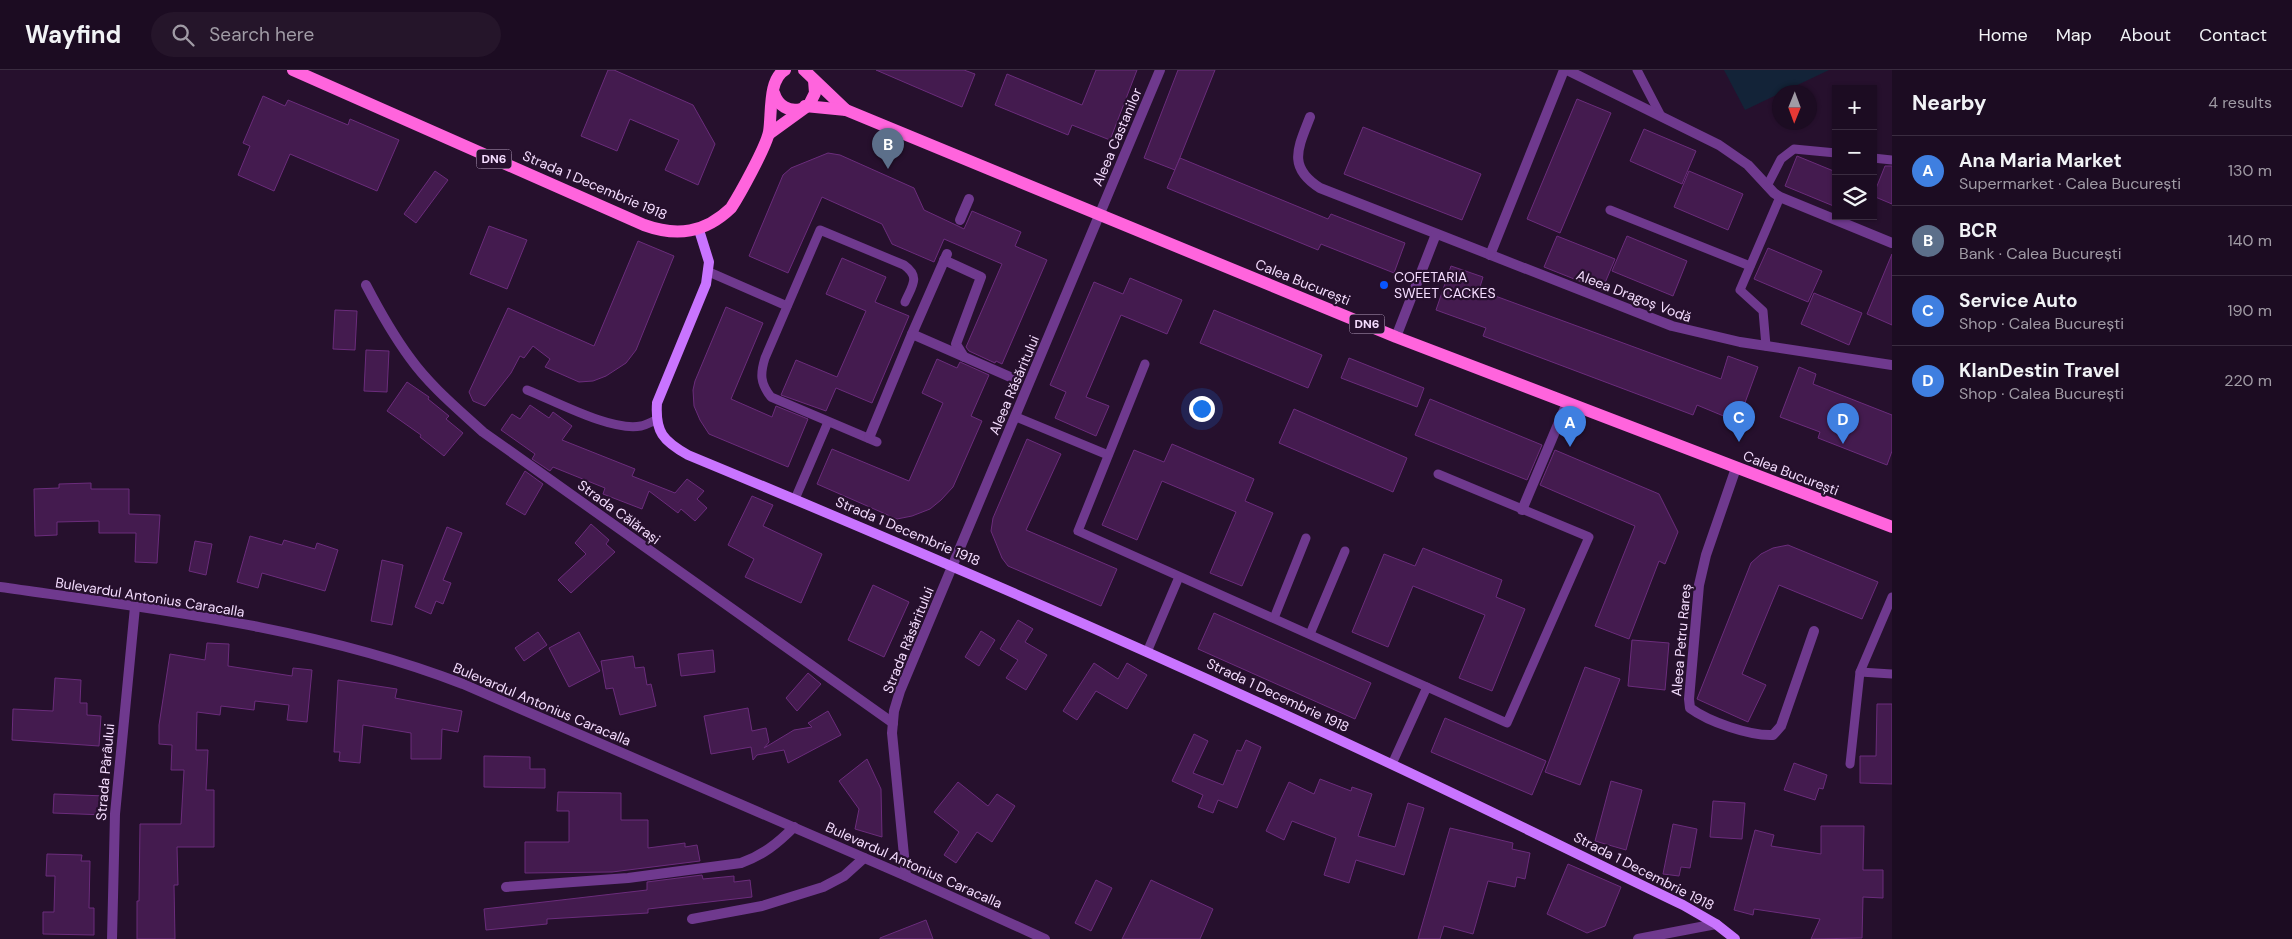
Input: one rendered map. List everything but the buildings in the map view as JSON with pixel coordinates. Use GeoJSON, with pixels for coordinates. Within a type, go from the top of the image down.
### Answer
{"type":"FeatureCollection","features":[{"type":"Feature","properties":{"kind":"main road","name":"Strada 1 Decembrie 1918"},"geometry":{"type":"LineString","coordinates":[[293,70],[644,225],[674,233],[699,230]]}},
{"type":"Feature","properties":{"kind":"main road"},"geometry":{"type":"LineString","coordinates":[[769,134],[775,79],[785,70]]}},
{"type":"Feature","properties":{"kind":"main road"},"geometry":{"type":"LineString","coordinates":[[804,70],[846,110]]}},
{"type":"Feature","properties":{"kind":"main road"},"geometry":{"type":"LineString","coordinates":[[769,134],[804,108],[815,93],[814,80]]}},
{"type":"Feature","properties":{"kind":"main road"},"geometry":{"type":"LineString","coordinates":[[774,93],[778,102],[790,109],[846,110]]}},
{"type":"Feature","properties":{"kind":"main road","name":"Calea București"},"geometry":{"type":"LineString","coordinates":[[846,110],[1396,337],[1892,527]]}},
{"type":"Feature","properties":{"kind":"main road","name":"DN6"},"geometry":{"type":"LineString","coordinates":[[699,230],[722,217],[731,208],[769,134]]}},
{"type":"Feature","properties":{"kind":"main road"},"geometry":{"type":"LineString","coordinates":[[656,420],[657,403],[702,296],[709,272],[706,249],[699,230]]}},
{"type":"Feature","properties":{"kind":"main road","name":"Strada 1 Decembrie 1918"},"geometry":{"type":"LineString","coordinates":[[656,420],[661,434],[672,446],[688,455],[953,566],[1392,764],[1683,905],[1716,924],[1735,939]]}},
{"type":"Feature","properties":{"kind":"street","name":"Aleea Castanilor"},"geometry":{"type":"LineString","coordinates":[[1099,214],[1160,70]]}},
{"type":"Feature","properties":{"kind":"street"},"geometry":{"type":"LineString","coordinates":[[1490,255],[1566,70],[1719,145],[1748,165],[1780,197],[1892,243]]}},
{"type":"Feature","properties":{"kind":"street","name":"Aleea Dragoș Vodă"},"geometry":{"type":"LineString","coordinates":[[1310,117],[1301,140],[1297,162],[1300,170],[1308,180],[1320,188],[1672,326],[1766,346],[1892,365]]}},
{"type":"Feature","properties":{"kind":"street"},"geometry":{"type":"LineString","coordinates":[[960,220],[969,199]]}},
{"type":"Feature","properties":{"kind":"street","name":"Aleea Răsăritului"},"geometry":{"type":"LineString","coordinates":[[953,566],[1099,214]]}},
{"type":"Feature","properties":{"kind":"street"},"geometry":{"type":"LineString","coordinates":[[1396,337],[1436,234]]}},
{"type":"Feature","properties":{"kind":"street"},"geometry":{"type":"LineString","coordinates":[[873,440],[912,334],[946,257],[981,277],[956,344],[965,358]]}},
{"type":"Feature","properties":{"kind":"street","name":"Strada Călărași"},"geometry":{"type":"LineString","coordinates":[[366,285],[410,358],[444,396],[483,432],[893,723]]}},
{"type":"Feature","properties":{"kind":"street"},"geometry":{"type":"LineString","coordinates":[[912,334],[1016,380]]}},
{"type":"Feature","properties":{"kind":"street"},"geometry":{"type":"LineString","coordinates":[[1522,510],[1567,403]]}},
{"type":"Feature","properties":{"kind":"street","name":"Aleea Petru Rareș"},"geometry":{"type":"LineString","coordinates":[[1736,468],[1706,555],[1699,585],[1689,699],[1690,708],[1702,716],[1760,736],[1773,735],[1781,726],[1814,631]]}},
{"type":"Feature","properties":{"kind":"street","name":"Strada Răsăritului"},"geometry":{"type":"LineString","coordinates":[[906,876],[892,733],[894,711],[900,691],[953,566]]}},
{"type":"Feature","properties":{"kind":"street","name":"Bulevardul Antonius Caracalla"},"geometry":{"type":"LineString","coordinates":[[0,587],[207,618],[308,638],[419,667],[464,684],[794,827],[1042,939]]}},
{"type":"Feature","properties":{"kind":"street","name":"Strada Pârâului"},"geometry":{"type":"LineString","coordinates":[[112,939],[115,814],[135,607]]}},
{"type":"Feature","properties":{"kind":"street"},"geometry":{"type":"LineString","coordinates":[[506,887],[628,878],[741,863],[758,857],[774,847],[794,827]]}},
{"type":"Feature","properties":{"kind":"street"},"geometry":{"type":"LineString","coordinates":[[692,919],[762,906],[823,887],[844,876],[864,858]]}},
{"type":"Feature","properties":{"kind":"street"},"geometry":{"type":"LineString","coordinates":[[1638,939],[1716,924]]}},
{"type":"Feature","properties":{"kind":"lane"},"geometry":{"type":"LineString","coordinates":[[1637,70],[1661,116]]}},
{"type":"Feature","properties":{"kind":"lane"},"geometry":{"type":"LineString","coordinates":[[1768,186],[1780,159],[1794,149],[1832,153]]}},
{"type":"Feature","properties":{"kind":"lane"},"geometry":{"type":"LineString","coordinates":[[1877,158],[1892,160]]}},
{"type":"Feature","properties":{"kind":"lane"},"geometry":{"type":"LineString","coordinates":[[1766,346],[1763,311],[1740,290],[1780,197]]}},
{"type":"Feature","properties":{"kind":"lane"},"geometry":{"type":"LineString","coordinates":[[1610,210],[1750,266]]}},
{"type":"Feature","properties":{"kind":"lane"},"geometry":{"type":"LineString","coordinates":[[873,440],[771,397],[764,388],[760,373],[820,230],[904,265],[912,271],[914,280],[905,302]]}},
{"type":"Feature","properties":{"kind":"lane"},"geometry":{"type":"LineString","coordinates":[[709,272],[787,306]]}},
{"type":"Feature","properties":{"kind":"lane"},"geometry":{"type":"LineString","coordinates":[[1145,364],[1078,531],[1507,723],[1589,537],[1438,474]]}},
{"type":"Feature","properties":{"kind":"lane"},"geometry":{"type":"LineString","coordinates":[[527,390],[608,423],[642,426],[656,420]]}},
{"type":"Feature","properties":{"kind":"lane"},"geometry":{"type":"LineString","coordinates":[[1016,417],[1108,455]]}},
{"type":"Feature","properties":{"kind":"lane"},"geometry":{"type":"LineString","coordinates":[[795,499],[828,422]]}},
{"type":"Feature","properties":{"kind":"lane"},"geometry":{"type":"LineString","coordinates":[[1274,618],[1306,538]]}},
{"type":"Feature","properties":{"kind":"lane"},"geometry":{"type":"LineString","coordinates":[[1310,634],[1344,551]]}},
{"type":"Feature","properties":{"kind":"lane"},"geometry":{"type":"LineString","coordinates":[[1147,652],[1179,576]]}},
{"type":"Feature","properties":{"kind":"lane"},"geometry":{"type":"LineString","coordinates":[[1850,764],[1860,672],[1889,610],[1892,597]]}},
{"type":"Feature","properties":{"kind":"lane"},"geometry":{"type":"LineString","coordinates":[[1860,672],[1892,674]]}},
{"type":"Feature","properties":{"kind":"lane"},"geometry":{"type":"LineString","coordinates":[[1392,764],[1427,687]]}},
{"type":"Feature","properties":{"kind":"shaded area"},"geometry":{"type":"Polygon","coordinates":[[[1724,70],[1829,70],[1798,85],[1772,85],[1772,97],[1745,110],[1724,70]]]}},
{"type":"Feature","properties":{"kind":"place","name":"BCR"},"geometry":{"type":"Point","coordinates":[888,169]}},
{"type":"Feature","properties":{"kind":"place","name":"COFETARIA SWEET CACKES"},"geometry":{"type":"Point","coordinates":[1384,285]}},
{"type":"Feature","properties":{"kind":"place","name":"Service Auto"},"geometry":{"type":"Point","coordinates":[1739,442]}},
{"type":"Feature","properties":{"kind":"place","name":"KlanDestin Travel"},"geometry":{"type":"Point","coordinates":[1843,444]}},
{"type":"Feature","properties":{"kind":"place","name":"Ana Maria Market"},"geometry":{"type":"Point","coordinates":[1570,447]}}]}
